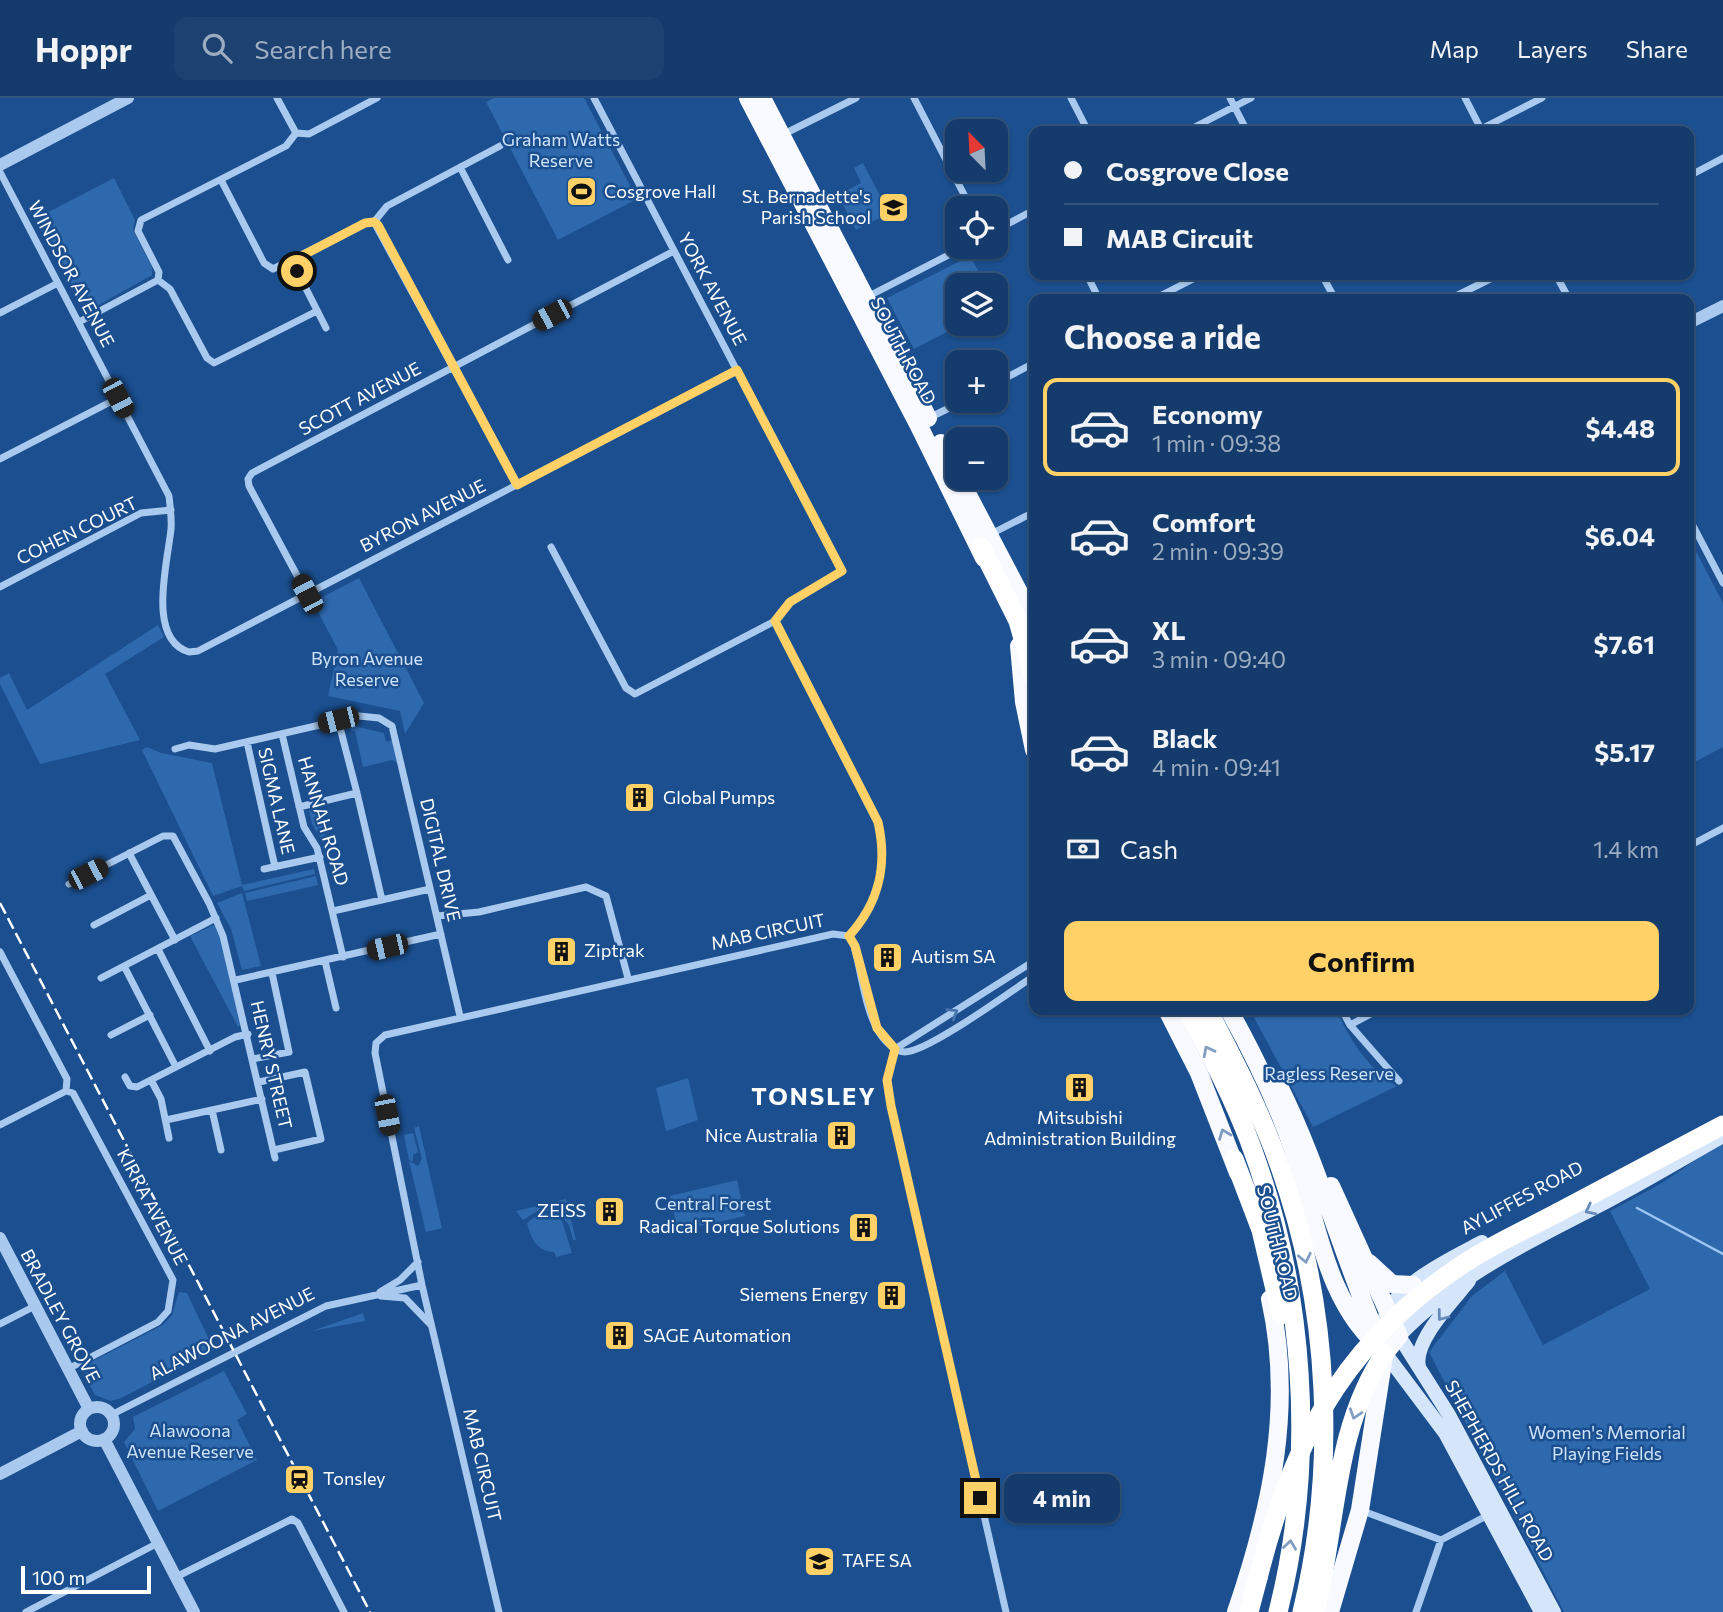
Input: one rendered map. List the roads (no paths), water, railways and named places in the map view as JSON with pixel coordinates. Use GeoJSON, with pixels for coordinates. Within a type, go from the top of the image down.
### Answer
{"type":"FeatureCollection","features":[{"type":"Feature","properties":{"kind":"highway","name":"SOUTH ROAD"},"geometry":{"type":"LineString","coordinates":[[748,98],[776,138],[985,541],[1029,617]]}},
{"type":"Feature","properties":{"kind":"highway","name":"SOUTH ROAD"},"geometry":{"type":"LineString","coordinates":[[762,98],[776,138]]}},
{"type":"Feature","properties":{"kind":"highway","name":"SOUTH ROAD"},"geometry":{"type":"LineString","coordinates":[[924,421],[945,455]]}},
{"type":"Feature","properties":{"kind":"highway","name":"SOUTH ROAD"},"geometry":{"type":"LineString","coordinates":[[964,490],[985,541],[987,569],[1015,630],[1029,729]]}},
{"type":"Feature","properties":{"kind":"highway"},"geometry":{"type":"LineString","coordinates":[[985,541],[1015,612],[1029,661]]}},
{"type":"Feature","properties":{"kind":"highway","name":"SOUTH ROAD"},"geometry":{"type":"LineString","coordinates":[[1170,1015],[1199,1073],[1234,1159],[1264,1270],[1278,1342],[1280,1415],[1269,1500],[1236,1612]]}},
{"type":"Feature","properties":{"kind":"highway"},"geometry":{"type":"LineString","coordinates":[[1190,1015],[1229,1091],[1272,1211],[1294,1317],[1300,1434],[1292,1532],[1278,1612]]}},
{"type":"Feature","properties":{"kind":"highway"},"geometry":{"type":"LineString","coordinates":[[1211,1015],[1255,1103],[1277,1160],[1297,1224],[1313,1301],[1322,1387],[1322,1469],[1315,1547],[1302,1612]]}},
{"type":"Feature","properties":{"kind":"highway"},"geometry":{"type":"LineString","coordinates":[[1231,1015],[1284,1126],[1337,1287],[1362,1329],[1384,1351]]}},
{"type":"Feature","properties":{"kind":"highway"},"geometry":{"type":"LineString","coordinates":[[1243,1015],[1403,1343],[1384,1351],[1365,1385],[1350,1427],[1315,1612]]}},
{"type":"Feature","properties":{"kind":"highway"},"geometry":{"type":"LineString","coordinates":[[1249,1612],[1275,1513],[1294,1462],[1325,1404],[1367,1347],[1406,1307],[1450,1272],[1723,1125]]}},
{"type":"Feature","properties":{"kind":"highway"},"geometry":{"type":"LineString","coordinates":[[1306,1140],[1358,1291],[1384,1351],[1360,1510],[1330,1612]]}},
{"type":"Feature","properties":{"kind":"highway"},"geometry":{"type":"LineString","coordinates":[[1234,1159],[1257,1219],[1277,1294],[1300,1434]]}},
{"type":"Feature","properties":{"kind":"highway"},"geometry":{"type":"LineString","coordinates":[[1359,1250],[1388,1282],[1397,1286],[1413,1285]]}},
{"type":"Feature","properties":{"kind":"main road","name":"AYLIFFES ROAD"},"geometry":{"type":"LineString","coordinates":[[1387,1313],[1413,1285],[1470,1249],[1723,1119]]}},
{"type":"Feature","properties":{"kind":"main road"},"geometry":{"type":"LineString","coordinates":[[1403,1343],[1440,1296],[1478,1269],[1656,1176],[1723,1136]]}},
{"type":"Feature","properties":{"kind":"main road"},"geometry":{"type":"LineString","coordinates":[[1419,1368],[1417,1356],[1421,1344],[1478,1269]]}},
{"type":"Feature","properties":{"kind":"main road"},"geometry":{"type":"LineString","coordinates":[[1384,1351],[1382,1330],[1387,1313]]}},
{"type":"Feature","properties":{"kind":"main road","name":"SHEPHERDS HILL ROAD"},"geometry":{"type":"LineString","coordinates":[[1403,1343],[1419,1368],[1494,1511],[1541,1612]]}},
{"type":"Feature","properties":{"kind":"main road","name":"SHEPHERDS HILL ROAD"},"geometry":{"type":"LineString","coordinates":[[1384,1351],[1445,1433],[1554,1612]]}},
{"type":"Feature","properties":{"kind":"street"},"geometry":{"type":"LineString","coordinates":[[0,166],[128,98]]}},
{"type":"Feature","properties":{"kind":"street"},"geometry":{"type":"LineString","coordinates":[[277,98],[296,133]]}},
{"type":"Feature","properties":{"kind":"street"},"geometry":{"type":"LineString","coordinates":[[296,133],[309,134],[377,98]]}},
{"type":"Feature","properties":{"kind":"street","name":"YORK AVENUE"},"geometry":{"type":"LineString","coordinates":[[594,98],[842,571],[790,602],[775,621]]}},
{"type":"Feature","properties":{"kind":"street"},"geometry":{"type":"LineString","coordinates":[[776,138],[856,98]]}},
{"type":"Feature","properties":{"kind":"street"},"geometry":{"type":"LineString","coordinates":[[914,98],[965,196]]}},
{"type":"Feature","properties":{"kind":"street"},"geometry":{"type":"LineString","coordinates":[[1070,98],[1085,126]]}},
{"type":"Feature","properties":{"kind":"street"},"geometry":{"type":"LineString","coordinates":[[1230,98],[1244,126]]}},
{"type":"Feature","properties":{"kind":"street"},"geometry":{"type":"LineString","coordinates":[[1196,126],[1251,98]]}},
{"type":"Feature","properties":{"kind":"street"},"geometry":{"type":"LineString","coordinates":[[1465,98],[1478,126]]}},
{"type":"Feature","properties":{"kind":"street"},"geometry":{"type":"LineString","coordinates":[[1489,126],[1542,98]]}},
{"type":"Feature","properties":{"kind":"street"},"geometry":{"type":"LineString","coordinates":[[158,280],[159,272],[137,225],[141,220],[286,146],[296,133]]}},
{"type":"Feature","properties":{"kind":"street"},"geometry":{"type":"LineString","coordinates":[[221,180],[264,263],[273,269],[365,223],[374,222],[387,206],[500,146]]}},
{"type":"Feature","properties":{"kind":"street"},"geometry":{"type":"LineString","coordinates":[[1694,173],[1723,158]]}},
{"type":"Feature","properties":{"kind":"street"},"geometry":{"type":"LineString","coordinates":[[460,167],[508,260]]}},
{"type":"Feature","properties":{"kind":"street","name":"WINDSOR AVENUE"},"geometry":{"type":"LineString","coordinates":[[0,172],[169,496],[171,510],[162,603],[164,621],[184,650],[198,651]]}},
{"type":"Feature","properties":{"kind":"street"},"geometry":{"type":"LineString","coordinates":[[1008,224],[1029,213]]}},
{"type":"Feature","properties":{"kind":"street"},"geometry":{"type":"LineString","coordinates":[[374,222],[517,485]]}},
{"type":"Feature","properties":{"kind":"street","name":"SCOTT AVENUE"},"geometry":{"type":"LineString","coordinates":[[307,594],[248,479],[252,473],[674,251]]}},
{"type":"Feature","properties":{"kind":"street"},"geometry":{"type":"LineString","coordinates":[[860,300],[945,257]]}},
{"type":"Feature","properties":{"kind":"street"},"geometry":{"type":"LineString","coordinates":[[292,261],[326,328]]}},
{"type":"Feature","properties":{"kind":"street"},"geometry":{"type":"LineString","coordinates":[[158,280],[170,289],[207,358],[214,363],[317,311]]}},
{"type":"Feature","properties":{"kind":"street"},"geometry":{"type":"LineString","coordinates":[[79,322],[158,280]]}},
{"type":"Feature","properties":{"kind":"street"},"geometry":{"type":"LineString","coordinates":[[1164,294],[1191,280]]}},
{"type":"Feature","properties":{"kind":"street"},"geometry":{"type":"LineString","coordinates":[[1460,294],[1488,280]]}},
{"type":"Feature","properties":{"kind":"street"},"geometry":{"type":"LineString","coordinates":[[0,313],[58,282]]}},
{"type":"Feature","properties":{"kind":"street"},"geometry":{"type":"LineString","coordinates":[[1694,321],[1723,306]]}},
{"type":"Feature","properties":{"kind":"street"},"geometry":{"type":"LineString","coordinates":[[1008,377],[1029,366]]}},
{"type":"Feature","properties":{"kind":"street","name":"BYRON AVENUE"},"geometry":{"type":"LineString","coordinates":[[198,651],[737,370]]}},
{"type":"Feature","properties":{"kind":"street"},"geometry":{"type":"LineString","coordinates":[[0,459],[118,398]]}},
{"type":"Feature","properties":{"kind":"street"},"geometry":{"type":"LineString","coordinates":[[924,421],[945,410]]}},
{"type":"Feature","properties":{"kind":"street","name":"COHEN COURT"},"geometry":{"type":"LineString","coordinates":[[0,587],[141,513],[171,510]]}},
{"type":"Feature","properties":{"kind":"street"},"geometry":{"type":"LineString","coordinates":[[985,541],[1029,515]]}},
{"type":"Feature","properties":{"kind":"street"},"geometry":{"type":"LineString","coordinates":[[1694,528],[1723,583]]}},
{"type":"Feature","properties":{"kind":"street"},"geometry":{"type":"LineString","coordinates":[[551,547],[626,688],[641,693],[775,621],[878,822],[883,857],[879,884],[869,909],[849,936]]}},
{"type":"Feature","properties":{"kind":"street"},"geometry":{"type":"LineString","coordinates":[[1715,568],[1723,564]]}},
{"type":"Feature","properties":{"kind":"street","name":"DIGITAL DRIVE"},"geometry":{"type":"LineString","coordinates":[[338,720],[368,715],[392,726],[395,732],[460,1016]]}},
{"type":"Feature","properties":{"kind":"street"},"geometry":{"type":"LineString","coordinates":[[175,749],[189,745],[215,749],[338,720],[382,900]]}},
{"type":"Feature","properties":{"kind":"street","name":"HANNAH ROAD"},"geometry":{"type":"LineString","coordinates":[[282,734],[304,827],[320,857],[343,957]]}},
{"type":"Feature","properties":{"kind":"street","name":"SIGMA LANE"},"geometry":{"type":"LineString","coordinates":[[247,742],[275,867]]}},
{"type":"Feature","properties":{"kind":"street"},"geometry":{"type":"LineString","coordinates":[[299,807],[357,793]]}},
{"type":"Feature","properties":{"kind":"street"},"geometry":{"type":"LineString","coordinates":[[1694,843],[1723,828]]}},
{"type":"Feature","properties":{"kind":"street"},"geometry":{"type":"LineString","coordinates":[[69,884],[163,836],[173,836],[216,918],[236,980]]}},
{"type":"Feature","properties":{"kind":"street"},"geometry":{"type":"LineString","coordinates":[[129,853],[175,940]]}},
{"type":"Feature","properties":{"kind":"street"},"geometry":{"type":"LineString","coordinates":[[264,869],[320,857]]}},
{"type":"Feature","properties":{"kind":"street"},"geometry":{"type":"LineString","coordinates":[[437,916],[479,912],[586,887],[598,890],[610,905],[628,978]]}},
{"type":"Feature","properties":{"kind":"street"},"geometry":{"type":"LineString","coordinates":[[332,911],[430,889]]}},
{"type":"Feature","properties":{"kind":"street"},"geometry":{"type":"LineString","coordinates":[[94,925],[151,895]]}},
{"type":"Feature","properties":{"kind":"street"},"geometry":{"type":"LineString","coordinates":[[101,978],[216,918]]}},
{"type":"Feature","properties":{"kind":"street","name":"MAB CIRCUIT"},"geometry":{"type":"LineString","coordinates":[[499,1612],[422,1285],[375,1053],[376,1043],[385,1035],[460,1016],[833,933],[849,936],[855,946],[877,1028],[895,1049]]}},
{"type":"Feature","properties":{"kind":"street","name":"HENRY STREET"},"geometry":{"type":"LineString","coordinates":[[258,1082],[305,1072],[321,1139],[274,1154],[258,1082],[236,980],[441,934]]}},
{"type":"Feature","properties":{"kind":"street"},"geometry":{"type":"LineString","coordinates":[[158,949],[210,1051]]}},
{"type":"Feature","properties":{"kind":"street","name":"KIRRA AVENUE"},"geometry":{"type":"LineString","coordinates":[[0,951],[67,1079],[70,1092],[173,1280],[168,1311],[158,1322],[68,1369]]}},
{"type":"Feature","properties":{"kind":"street"},"geometry":{"type":"LineString","coordinates":[[325,961],[336,1008]]}},
{"type":"Feature","properties":{"kind":"street"},"geometry":{"type":"LineString","coordinates":[[1006,1612],[887,1080],[895,1049],[1029,964]]}},
{"type":"Feature","properties":{"kind":"street"},"geometry":{"type":"LineString","coordinates":[[124,966],[176,1067]]}},
{"type":"Feature","properties":{"kind":"street"},"geometry":{"type":"LineString","coordinates":[[253,1059],[289,1052],[272,973]]}},
{"type":"Feature","properties":{"kind":"street"},"geometry":{"type":"LineString","coordinates":[[895,1049],[906,1052],[920,1048],[1029,979]]}},
{"type":"Feature","properties":{"kind":"street"},"geometry":{"type":"LineString","coordinates":[[111,1035],[149,1015]]}},
{"type":"Feature","properties":{"kind":"street"},"geometry":{"type":"LineString","coordinates":[[1345,1015],[1350,1025],[1399,1081]]}},
{"type":"Feature","properties":{"kind":"street"},"geometry":{"type":"LineString","coordinates":[[1350,1025],[1369,1015]]}},
{"type":"Feature","properties":{"kind":"street"},"geometry":{"type":"LineString","coordinates":[[125,1077],[130,1086],[137,1087],[248,1034]]}},
{"type":"Feature","properties":{"kind":"street"},"geometry":{"type":"LineString","coordinates":[[151,1080],[161,1099],[169,1138]]}},
{"type":"Feature","properties":{"kind":"street"},"geometry":{"type":"LineString","coordinates":[[0,1125],[70,1092]]}},
{"type":"Feature","properties":{"kind":"street"},"geometry":{"type":"LineString","coordinates":[[166,1120],[262,1099]]}},
{"type":"Feature","properties":{"kind":"street"},"geometry":{"type":"LineString","coordinates":[[212,1110],[221,1150]]}},
{"type":"Feature","properties":{"kind":"street","name":"BRADLEY GROVE"},"geometry":{"type":"LineString","coordinates":[[0,1238],[89,1409]]}},
{"type":"Feature","properties":{"kind":"street","name":"ALAWOONA AVENUE"},"geometry":{"type":"LineString","coordinates":[[373,1296],[400,1280],[418,1262]]}},
{"type":"Feature","properties":{"kind":"street","name":"ALAWOONA AVENUE"},"geometry":{"type":"LineString","coordinates":[[111,1415],[326,1306],[422,1285]]}},
{"type":"Feature","properties":{"kind":"street"},"geometry":{"type":"LineString","coordinates":[[373,1296],[405,1298],[432,1326]]}},
{"type":"Feature","properties":{"kind":"street"},"geometry":{"type":"LineString","coordinates":[[0,1324],[35,1306]]}},
{"type":"Feature","properties":{"kind":"street"},"geometry":{"type":"LineString","coordinates":[[89,1409],[104,1409],[111,1415],[112,1432],[104,1440],[89,1439],[82,1431],[82,1417],[89,1409]]}},
{"type":"Feature","properties":{"kind":"street"},"geometry":{"type":"LineString","coordinates":[[0,1474],[82,1431]]}},
{"type":"Feature","properties":{"kind":"street"},"geometry":{"type":"LineString","coordinates":[[104,1440],[194,1612]]}},
{"type":"Feature","properties":{"kind":"street"},"geometry":{"type":"LineString","coordinates":[[1360,1510],[1441,1539]]}},
{"type":"Feature","properties":{"kind":"street"},"geometry":{"type":"LineString","coordinates":[[1416,1612],[1441,1539],[1494,1511]]}},
{"type":"Feature","properties":{"kind":"street"},"geometry":{"type":"LineString","coordinates":[[176,1577],[292,1519],[298,1523],[344,1612]]}},
{"type":"Feature","properties":{"kind":"street"},"geometry":{"type":"LineString","coordinates":[[26,1612],[158,1542]]}},
{"type":"Feature","properties":{"kind":"street"},"geometry":{"type":"LineString","coordinates":[[43,1604],[47,1612]]}},
{"type":"Feature","properties":{"kind":"waterway"},"geometry":{"type":"LineString","coordinates":[[1637,1208],[1723,1254]]}},
{"type":"Feature","properties":{"kind":"railway"},"geometry":{"type":"LineString","coordinates":[[0,903],[370,1612]]}},
{"type":"Feature","properties":{"kind":"place","name":"Cosgrove Hall"},"geometry":{"type":"Point","coordinates":[581,192]}},
{"type":"Feature","properties":{"kind":"place","name":"St. Bernadette's Parish School"},"geometry":{"type":"Point","coordinates":[894,207]}},
{"type":"Feature","properties":{"kind":"place","name":"Global Pumps"},"geometry":{"type":"Point","coordinates":[640,798]}},
{"type":"Feature","properties":{"kind":"place","name":"Ziptrak"},"geometry":{"type":"Point","coordinates":[561,951]}},
{"type":"Feature","properties":{"kind":"place","name":"Autism SA"},"geometry":{"type":"Point","coordinates":[888,957]}},
{"type":"Feature","properties":{"kind":"place","name":"Mitsubishi Administration Building"},"geometry":{"type":"Point","coordinates":[1080,1087]}},
{"type":"Feature","properties":{"kind":"place","name":"Nice Australia"},"geometry":{"type":"Point","coordinates":[841,1136]}},
{"type":"Feature","properties":{"kind":"place","name":"ZEISS"},"geometry":{"type":"Point","coordinates":[609,1211]}},
{"type":"Feature","properties":{"kind":"place","name":"Radical Torque Solutions"},"geometry":{"type":"Point","coordinates":[863,1227]}},
{"type":"Feature","properties":{"kind":"place","name":"Siemens Energy"},"geometry":{"type":"Point","coordinates":[891,1295]}},
{"type":"Feature","properties":{"kind":"place","name":"SAGE Automation"},"geometry":{"type":"Point","coordinates":[620,1336]}},
{"type":"Feature","properties":{"kind":"place","name":"Tonsley"},"geometry":{"type":"Point","coordinates":[300,1479]}},
{"type":"Feature","properties":{"kind":"place","name":"TAFE SA"},"geometry":{"type":"Point","coordinates":[819,1561]}},
{"type":"Feature","properties":{"kind":"district","name":"TONSLEY"},"geometry":{"type":"Point","coordinates":[814,1097]}},
{"type":"Feature","properties":{"kind":"park label","name":"Graham Watts Reserve"},"geometry":{"type":"Point","coordinates":[561,150]}},
{"type":"Feature","properties":{"kind":"park label","name":"Byron Avenue Reserve"},"geometry":{"type":"Point","coordinates":[367,669]}},
{"type":"Feature","properties":{"kind":"park label","name":"Ragless Reserve"},"geometry":{"type":"Point","coordinates":[1329,1074]}},
{"type":"Feature","properties":{"kind":"park label","name":"Central Forest"},"geometry":{"type":"Point","coordinates":[713,1204]}},
{"type":"Feature","properties":{"kind":"park label","name":"Alawoona Avenue Reserve"},"geometry":{"type":"Point","coordinates":[190,1441]}},
{"type":"Feature","properties":{"kind":"park label","name":"Women's Memorial Playing Fields"},"geometry":{"type":"Point","coordinates":[1607,1443]}}]}
